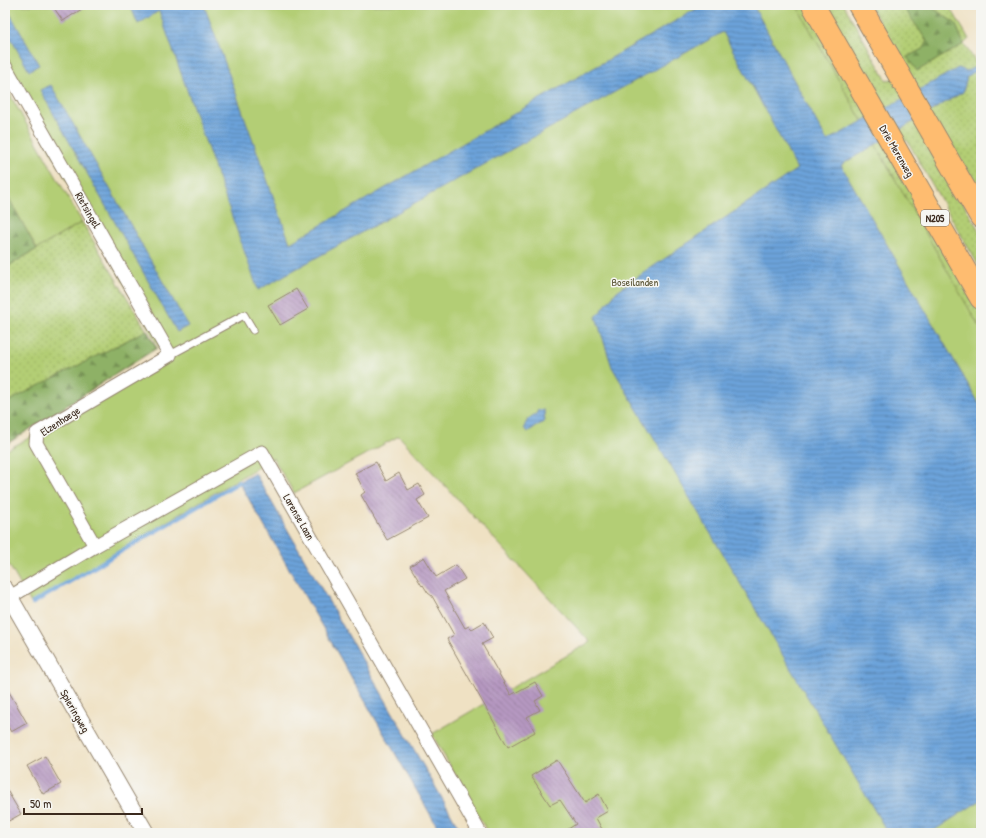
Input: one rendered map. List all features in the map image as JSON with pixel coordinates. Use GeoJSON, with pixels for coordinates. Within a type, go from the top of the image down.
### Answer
{"type":"FeatureCollection","features":[{"type":"Feature","properties":{"kind":"highway","name":"Drie Merenweg"},"geometry":{"type":"LineString","coordinates":[[812,5],[981,298]]}},
{"type":"Feature","properties":{"kind":"highway"},"geometry":{"type":"LineString","coordinates":[[859,5],[981,217]]}},
{"type":"Feature","properties":{"kind":"street","name":"Rietsingel"},"geometry":{"type":"LineString","coordinates":[[5,66],[170,355]]}},
{"type":"Feature","properties":{"kind":"street","name":"Elzenhaege"},"geometry":{"type":"LineString","coordinates":[[95,546],[36,443],[37,433],[170,355]]}},
{"type":"Feature","properties":{"kind":"street","name":"Larense Laan"},"geometry":{"type":"LineString","coordinates":[[7,593],[95,546],[262,452],[480,833]]}},
{"type":"Feature","properties":{"kind":"street","name":"Spieringweg"},"geometry":{"type":"LineString","coordinates":[[7,593],[146,833]]}},
{"type":"Feature","properties":{"kind":"lane"},"geometry":{"type":"LineString","coordinates":[[170,355],[244,315],[253,330]]}},
{"type":"Feature","properties":{"kind":"green space","name":"Boseilanden"},"geometry":{"type":"Polygon","coordinates":[[[5,5],[796,5],[981,330],[981,833],[488,833],[432,734],[590,642],[399,436],[294,493],[273,458],[31,603],[5,558],[5,451],[168,363],[5,68],[5,5]]]}},
{"type":"Feature","properties":{"kind":"green space"},"geometry":{"type":"Polygon","coordinates":[[[753,5],[844,5],[887,81],[907,71],[870,5],[949,5],[969,39],[964,44],[979,69],[981,69],[981,199],[922,132],[981,234],[981,270],[907,140],[887,151],[981,300],[981,407],[753,5]]]}},
{"type":"Feature","properties":{"kind":"green space"},"geometry":{"type":"Polygon","coordinates":[[[902,5],[928,5],[955,23],[964,44],[917,71],[907,57],[924,48],[927,41],[902,5]]]}},
{"type":"Feature","properties":{"kind":"green space"},"geometry":{"type":"Polygon","coordinates":[[[5,86],[82,222],[37,249],[5,191],[5,86]]]}},
{"type":"Feature","properties":{"kind":"green space"},"geometry":{"type":"Polygon","coordinates":[[[5,191],[37,249],[5,268],[5,191]]]}},
{"type":"Feature","properties":{"kind":"green space"},"geometry":{"type":"Polygon","coordinates":[[[82,222],[157,348],[5,445],[5,268],[82,222]]]}},
{"type":"Feature","properties":{"kind":"green space"},"geometry":{"type":"Polygon","coordinates":[[[147,330],[156,348],[5,445],[5,403],[147,330]]]}},
{"type":"Feature","properties":{"kind":"water"},"geometry":{"type":"Polygon","coordinates":[[[5,5],[39,65],[29,71],[5,28],[5,5]]]}},
{"type":"Feature","properties":{"kind":"water"},"geometry":{"type":"Polygon","coordinates":[[[130,5],[204,5],[290,243],[703,5],[753,5],[827,141],[958,68],[967,71],[977,66],[979,67],[967,77],[963,92],[841,165],[981,407],[981,800],[930,833],[888,833],[612,367],[596,317],[617,291],[797,169],[723,32],[258,290],[159,11],[138,24],[130,5]]]}},
{"type":"Feature","properties":{"kind":"water"},"geometry":{"type":"Polygon","coordinates":[[[51,85],[188,326],[177,332],[40,90],[51,85]]]}},
{"type":"Feature","properties":{"kind":"water"},"geometry":{"type":"Polygon","coordinates":[[[538,410],[544,410],[545,421],[527,432],[524,428],[526,423],[536,414],[538,410]]]}},
{"type":"Feature","properties":{"kind":"water"},"geometry":{"type":"Polygon","coordinates":[[[255,473],[462,833],[441,833],[239,482],[255,473]]]}},
{"type":"Feature","properties":{"kind":"building"},"geometry":{"type":"Polygon","coordinates":[[[52,5],[88,5],[63,21],[52,5]]]}},
{"type":"Feature","properties":{"kind":"building"},"geometry":{"type":"Polygon","coordinates":[[[296,289],[308,309],[280,325],[268,305],[296,289]]]}},
{"type":"Feature","properties":{"kind":"building"},"geometry":{"type":"Polygon","coordinates":[[[376,462],[386,481],[399,473],[408,490],[419,484],[425,495],[417,500],[428,518],[387,540],[361,495],[365,492],[355,473],[376,462]]]}},
{"type":"Feature","properties":{"kind":"building"},"geometry":{"type":"Polygon","coordinates":[[[424,557],[436,577],[456,565],[465,579],[444,591],[465,628],[469,626],[472,629],[484,622],[493,638],[482,644],[511,695],[535,682],[543,696],[535,701],[540,710],[527,717],[535,732],[508,747],[447,639],[454,635],[432,596],[423,585],[422,586],[410,566],[424,557]]]}},
{"type":"Feature","properties":{"kind":"building"},"geometry":{"type":"Polygon","coordinates":[[[5,685],[27,723],[11,732],[5,721],[5,685]]]}},
{"type":"Feature","properties":{"kind":"building"},"geometry":{"type":"Polygon","coordinates":[[[45,756],[61,784],[43,794],[27,766],[45,756]]]}},
{"type":"Feature","properties":{"kind":"building"},"geometry":{"type":"Polygon","coordinates":[[[557,760],[585,803],[599,794],[608,811],[596,818],[604,833],[562,833],[576,824],[560,800],[550,805],[531,776],[557,760]]]}},
{"type":"Feature","properties":{"kind":"building"},"geometry":{"type":"Polygon","coordinates":[[[5,787],[21,814],[5,823],[5,787]]]}},
{"type":"Feature","properties":{"kind":"waterway"},"geometry":{"type":"LineString","coordinates":[[33,603],[239,482]]}}]}
